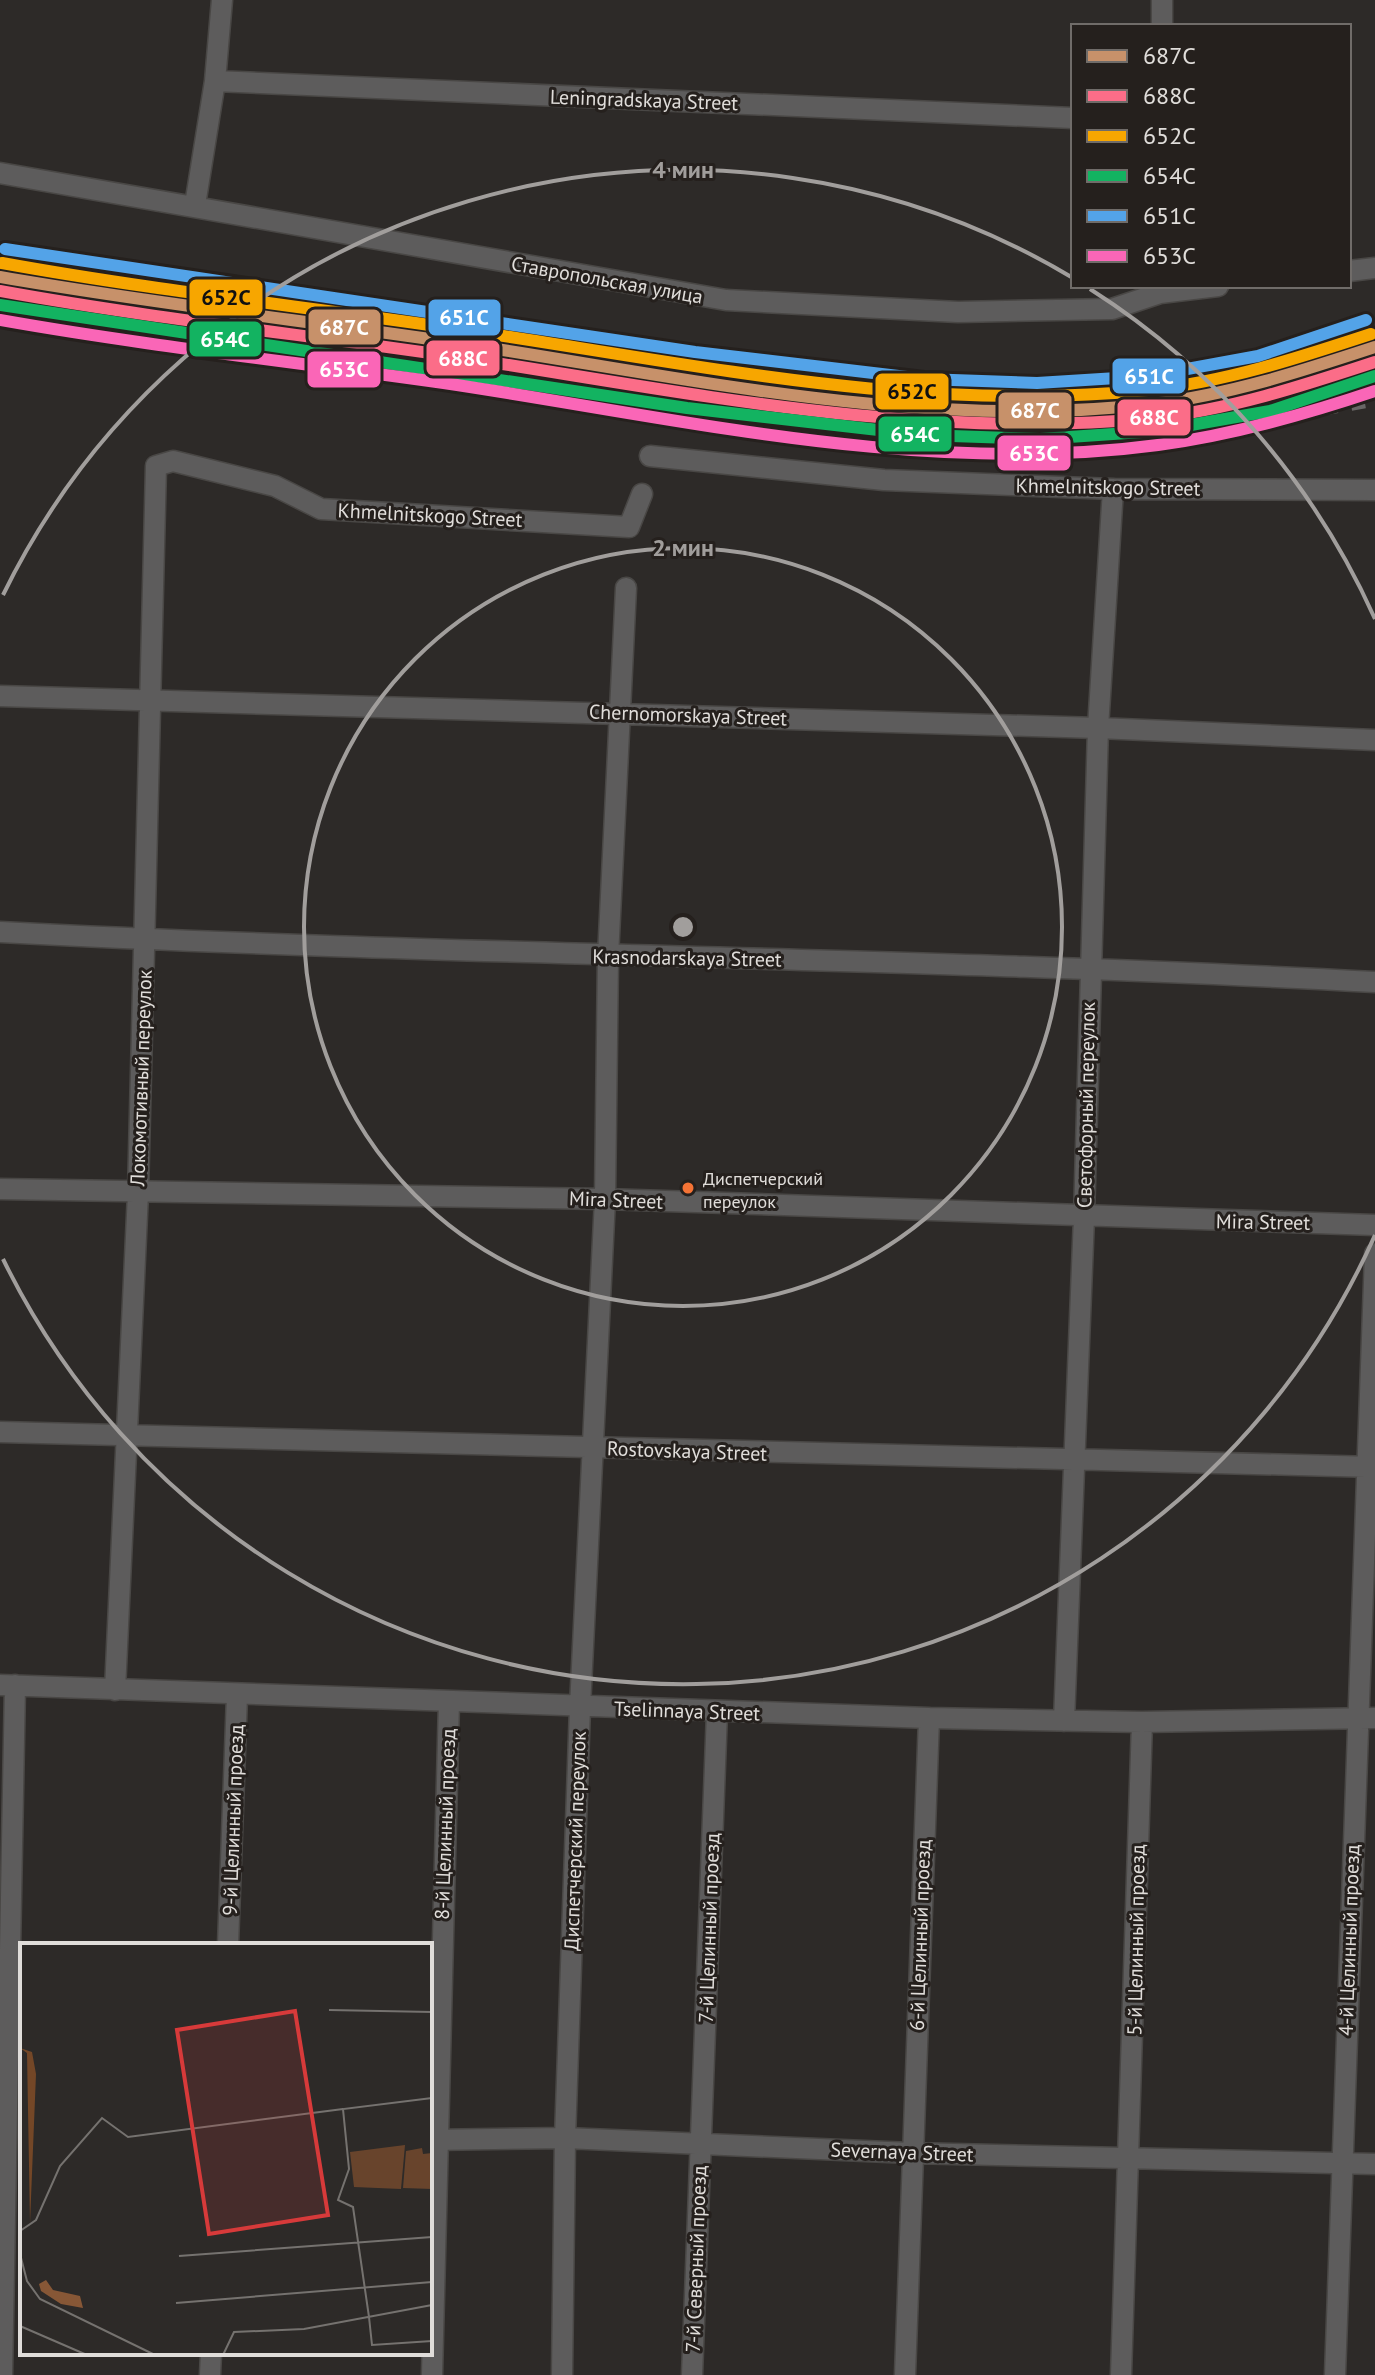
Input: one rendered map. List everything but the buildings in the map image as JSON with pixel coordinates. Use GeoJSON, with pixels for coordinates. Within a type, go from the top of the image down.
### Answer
{"type":"FeatureCollection","features":[{"type":"Feature","properties":{"kind":"street"},"geometry":{"type":"LineString","coordinates":[[195,205],[215,81],[222,0]]}},
{"type":"Feature","properties":{"kind":"street"},"geometry":{"type":"LineString","coordinates":[[1162,0],[1162,24]]}},
{"type":"Feature","properties":{"kind":"street","name":"Leningradskaya Street"},"geometry":{"type":"LineString","coordinates":[[215,81],[1071,118]]}},
{"type":"Feature","properties":{"kind":"street","name":"Ставропольская улица"},"geometry":{"type":"LineString","coordinates":[[0,173],[195,205],[692,297],[769,304],[958,312],[1112,309],[1160,289]]}},
{"type":"Feature","properties":{"kind":"street"},"geometry":{"type":"LineString","coordinates":[[1351,271],[1375,268]]}},
{"type":"Feature","properties":{"kind":"street","name":"Khmelnitskogo Street"},"geometry":{"type":"LineString","coordinates":[[650,456],[884,480],[1113,489],[1375,490]]}},
{"type":"Feature","properties":{"kind":"street","name":"Khmelnitskogo Street"},"geometry":{"type":"LineString","coordinates":[[156,466],[173,461],[275,486],[321,509],[629,527],[642,494]]}},
{"type":"Feature","properties":{"kind":"street","name":"Локомотивный переулок"},"geometry":{"type":"LineString","coordinates":[[115,1690],[138,1193],[156,466]]}},
{"type":"Feature","properties":{"kind":"street","name":"Светофорный переулок"},"geometry":{"type":"LineString","coordinates":[[1064,1721],[1084,1217],[1098,728],[1113,489]]}},
{"type":"Feature","properties":{"kind":"street","name":"Диспетчерский переулок"},"geometry":{"type":"LineString","coordinates":[[562,2375],[565,2138],[580,1707],[590,1448],[605,1199],[608,957],[626,588]]}},
{"type":"Feature","properties":{"kind":"street","name":"Chernomorskaya Street"},"geometry":{"type":"LineString","coordinates":[[0,696],[152,698],[1098,728],[1375,740]]}},
{"type":"Feature","properties":{"kind":"street","name":"Krasnodarskaya Street"},"geometry":{"type":"LineString","coordinates":[[0,932],[608,957],[1089,966],[1375,982]]}},
{"type":"Feature","properties":{"kind":"street","name":"Mira Street"},"geometry":{"type":"LineString","coordinates":[[0,1189],[605,1199],[1375,1225]]}},
{"type":"Feature","properties":{"kind":"street","name":"4-й Целинный проезд"},"geometry":{"type":"LineString","coordinates":[[1335,2375],[1342,2163],[1366,1718],[1375,1254]]}},
{"type":"Feature","properties":{"kind":"street","name":"Rostovskaya Street"},"geometry":{"type":"LineString","coordinates":[[0,1432],[1371,1467]]}},
{"type":"Feature","properties":{"kind":"street"},"geometry":{"type":"LineString","coordinates":[[2,2375],[9,2132],[8,1685]]}},
{"type":"Feature","properties":{"kind":"street","name":"Tselinnaya Street"},"geometry":{"type":"LineString","coordinates":[[8,1685],[929,1718],[1142,1722],[1366,1718]]}},
{"type":"Feature","properties":{"kind":"street","name":"9-й Целинный проезд"},"geometry":{"type":"LineString","coordinates":[[228,1943],[237,1695]]}},
{"type":"Feature","properties":{"kind":"street","name":"8-й Целинный проезд"},"geometry":{"type":"LineString","coordinates":[[432,2375],[433,2140],[449,1701]]}},
{"type":"Feature","properties":{"kind":"street","name":"7-й Целинный проезд"},"geometry":{"type":"LineString","coordinates":[[701,2143],[717,1712]]}},
{"type":"Feature","properties":{"kind":"street","name":"6-й Целинный проезд"},"geometry":{"type":"LineString","coordinates":[[905,2375],[929,1718]]}},
{"type":"Feature","properties":{"kind":"street","name":"5-й Целинный проезд"},"geometry":{"type":"LineString","coordinates":[[1121,2375],[1131,2158],[1142,1722]]}},
{"type":"Feature","properties":{"kind":"street","name":"Severnaya Street"},"geometry":{"type":"LineString","coordinates":[[433,2140],[565,2138],[911,2153],[1375,2164]]}},
{"type":"Feature","properties":{"kind":"street","name":"7-й Северный проезд"},"geometry":{"type":"LineString","coordinates":[[692,2375],[701,2143]]}},
{"type":"Feature","properties":{"kind":"street"},"geometry":{"type":"LineString","coordinates":[[210,2375],[211,2355]]}},
{"type":"Feature","properties":{"kind":"railway"},"geometry":{"type":"LineString","coordinates":[[275,316],[439,356],[910,437],[1017,447],[1157,443],[1375,404]]}},
{"type":"Feature","properties":{"kind":"transit line","name":"651С"},"geometry":{"type":"LineString","coordinates":[[5,249],[695,352],[924,379],[1037,383],[1149,376],[1258,356],[1366,320]]}},
{"type":"Feature","properties":{"kind":"transit line","name":"652С"},"geometry":{"type":"LineString","coordinates":[[2,263],[719,370],[890,390],[976,395],[1062,396],[1177,386],[1261,368],[1371,334]]}},
{"type":"Feature","properties":{"kind":"transit line","name":"687С"},"geometry":{"type":"LineString","coordinates":[[0,277],[806,397],[979,411],[1066,411],[1181,400],[1265,381],[1375,347]]}},
{"type":"Feature","properties":{"kind":"transit line","name":"688С"},"geometry":{"type":"LineString","coordinates":[[0,291],[806,410],[979,423],[1065,423],[1181,414],[1265,396],[1375,362]]}},
{"type":"Feature","properties":{"kind":"transit line","name":"654С"},"geometry":{"type":"LineString","coordinates":[[0,305],[687,408],[922,435],[1040,439],[1157,431],[1270,411],[1375,376]]}},
{"type":"Feature","properties":{"kind":"transit line","name":"653С"},"geometry":{"type":"LineString","coordinates":[[0,320],[171,347],[457,385],[806,440],[983,454],[1070,453],[1186,441],[1268,423],[1375,391]]}},
{"type":"Feature","properties":{"kind":"place","name":"Диспетчерский переулок"},"geometry":{"type":"Point","coordinates":[688,1188]}}]}
